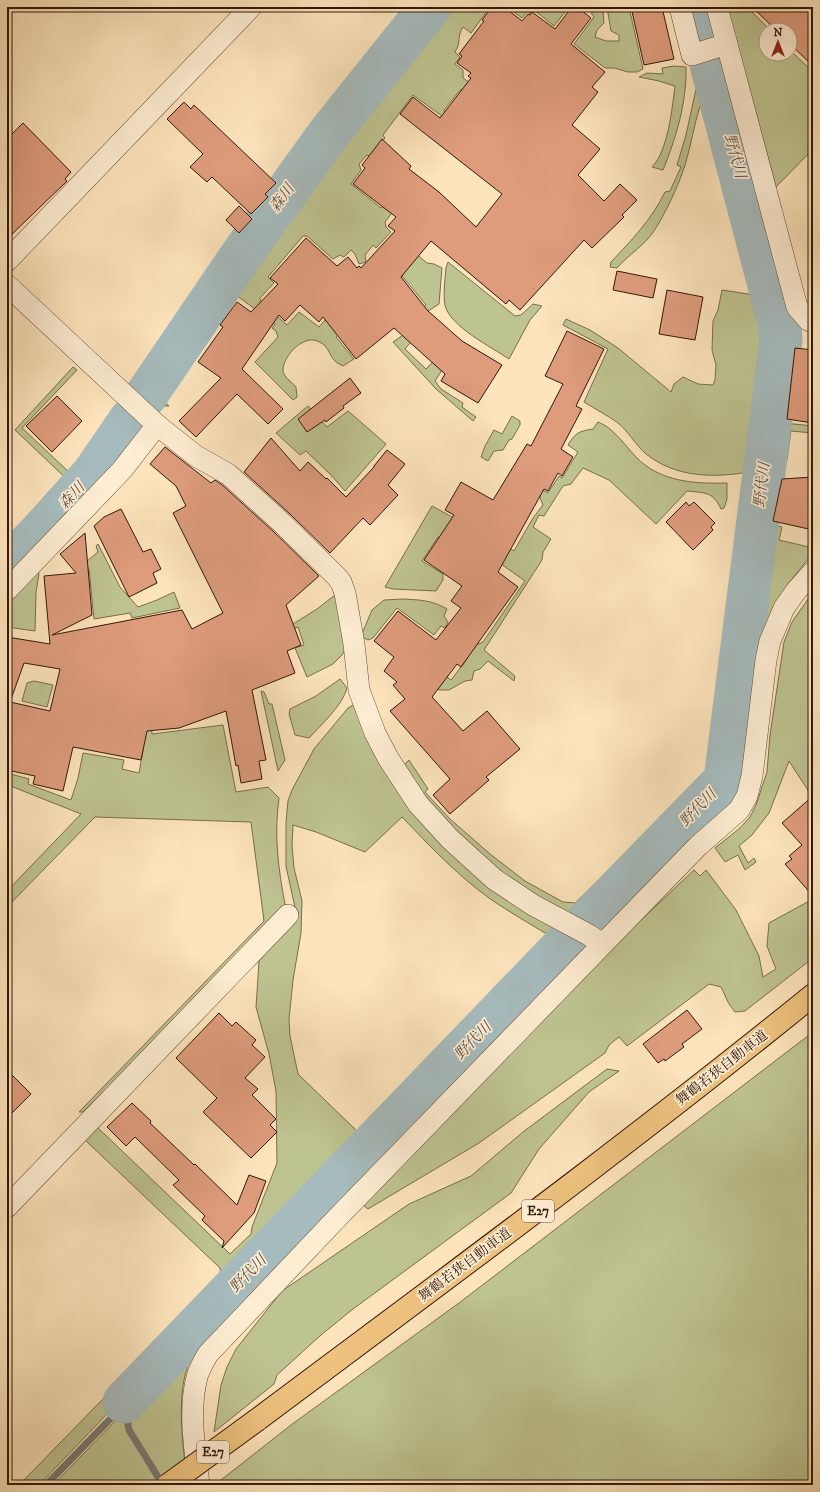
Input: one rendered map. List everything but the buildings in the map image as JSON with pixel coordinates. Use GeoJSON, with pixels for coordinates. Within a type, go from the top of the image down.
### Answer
{"type":"FeatureCollection","features":[{"type":"Feature","properties":{"kind":"highway","name":"舞鶴若狭自動車道"},"geometry":{"type":"LineString","coordinates":[[168,1485],[550,1202],[747,1049],[813,995]]}},
{"type":"Feature","properties":{"kind":"street"},"geometry":{"type":"LineString","coordinates":[[7,260],[251,7]]}},
{"type":"Feature","properties":{"kind":"street"},"geometry":{"type":"LineString","coordinates":[[680,7],[692,54],[715,47]]}},
{"type":"Feature","properties":{"kind":"street"},"geometry":{"type":"LineString","coordinates":[[717,7],[715,47],[797,307],[808,320],[813,322]]}},
{"type":"Feature","properties":{"kind":"street"},"geometry":{"type":"LineString","coordinates":[[7,286],[157,425],[196,456],[228,474],[282,523],[341,582],[345,593],[350,620],[359,690],[375,733],[388,758],[418,804],[450,839],[494,879],[532,905],[588,935]]}},
{"type":"Feature","properties":{"kind":"street"},"geometry":{"type":"LineString","coordinates":[[7,590],[122,470],[157,425]]}},
{"type":"Feature","properties":{"kind":"street"},"geometry":{"type":"LineString","coordinates":[[199,1485],[192,1420],[193,1401],[198,1375],[208,1354],[334,1222],[588,935],[698,846],[739,810],[747,796],[752,776],[766,660],[770,641],[784,608],[796,591],[813,572]]}},
{"type":"Feature","properties":{"kind":"street"},"geometry":{"type":"LineString","coordinates":[[7,1207],[288,915]]}},
{"type":"Feature","properties":{"kind":"green space"},"geometry":{"type":"Polygon","coordinates":[[[419,7],[428,7],[327,133],[285,190],[281,186],[282,181],[383,49],[419,7]]]}},
{"type":"Feature","properties":{"kind":"green space"},"geometry":{"type":"Polygon","coordinates":[[[436,7],[490,7],[471,33],[463,27],[455,52],[460,57],[455,64],[463,70],[463,78],[470,83],[490,109],[461,89],[444,110],[447,117],[446,119],[413,95],[383,135],[385,138],[371,157],[367,155],[359,164],[361,170],[351,184],[381,208],[393,195],[403,198],[385,222],[386,227],[391,232],[376,248],[373,245],[365,255],[366,262],[359,264],[355,254],[351,250],[344,257],[340,255],[333,259],[307,236],[303,236],[268,277],[274,283],[260,298],[260,300],[287,325],[299,312],[319,327],[331,313],[343,330],[336,337],[354,359],[343,366],[335,361],[326,347],[321,343],[312,340],[300,344],[286,359],[283,370],[286,377],[296,387],[297,397],[293,400],[255,362],[278,337],[276,331],[272,328],[275,324],[236,295],[163,400],[169,406],[155,406],[149,400],[251,250],[333,136],[436,7]]]}},
{"type":"Feature","properties":{"kind":"green space"},"geometry":{"type":"Polygon","coordinates":[[[507,7],[569,7],[554,26],[533,9],[530,13],[527,12],[522,18],[507,7]]]}},
{"type":"Feature","properties":{"kind":"green space"},"geometry":{"type":"Polygon","coordinates":[[[607,7],[629,7],[643,69],[637,72],[628,72],[614,68],[605,68],[574,44],[594,17],[591,13],[598,10],[603,12],[604,23],[597,30],[595,37],[606,41],[619,41],[619,35],[611,31],[607,7]]]}},
{"type":"Feature","properties":{"kind":"green space"},"geometry":{"type":"Polygon","coordinates":[[[701,7],[709,7],[717,38],[711,43],[701,7]]]}},
{"type":"Feature","properties":{"kind":"green space"},"geometry":{"type":"Polygon","coordinates":[[[727,7],[747,7],[762,22],[758,22],[758,62],[798,62],[798,58],[813,72],[813,149],[776,187],[727,7]]]}},
{"type":"Feature","properties":{"kind":"green space"},"geometry":{"type":"Polygon","coordinates":[[[719,52],[800,331],[798,342],[794,342],[784,423],[813,426],[813,433],[791,431],[787,460],[769,467],[786,333],[713,54],[719,52]]]}},
{"type":"Feature","properties":{"kind":"green space"},"geometry":{"type":"Polygon","coordinates":[[[674,66],[686,67],[685,93],[680,120],[663,170],[652,167],[662,151],[666,140],[671,118],[675,86],[639,77],[647,73],[663,74],[662,68],[674,66]]]}},
{"type":"Feature","properties":{"kind":"green space"},"geometry":{"type":"Polygon","coordinates":[[[711,81],[777,333],[760,469],[726,475],[683,472],[657,462],[641,449],[618,423],[584,402],[608,349],[563,325],[566,319],[590,330],[618,348],[671,392],[674,384],[683,377],[698,384],[713,385],[715,380],[716,365],[712,350],[713,321],[718,310],[722,290],[761,296],[707,105],[700,106],[682,173],[671,199],[654,231],[646,241],[617,268],[610,267],[611,262],[633,238],[654,211],[665,192],[670,191],[681,167],[677,165],[686,135],[697,85],[703,82],[711,81]]]}},
{"type":"Feature","properties":{"kind":"green space"},"geometry":{"type":"Polygon","coordinates":[[[241,239],[246,244],[144,392],[140,388],[241,239]]]}},
{"type":"Feature","properties":{"kind":"green space"},"geometry":{"type":"Polygon","coordinates":[[[414,252],[427,263],[434,264],[442,268],[439,304],[399,330],[400,326],[426,305],[398,271],[414,252]]]}},
{"type":"Feature","properties":{"kind":"green space"},"geometry":{"type":"Polygon","coordinates":[[[448,262],[515,316],[521,315],[533,304],[542,306],[530,320],[509,359],[472,336],[454,321],[448,313],[445,305],[444,287],[448,262]]]}},
{"type":"Feature","properties":{"kind":"green space"},"geometry":{"type":"Polygon","coordinates":[[[422,322],[424,326],[405,349],[426,369],[443,351],[450,358],[435,381],[441,389],[463,403],[462,407],[476,417],[473,421],[436,389],[393,342],[422,322]]]}},
{"type":"Feature","properties":{"kind":"green space"},"geometry":{"type":"Polygon","coordinates":[[[73,367],[77,370],[22,428],[71,474],[99,445],[122,412],[127,417],[90,471],[7,560],[7,552],[72,484],[15,430],[73,367]]]}},
{"type":"Feature","properties":{"kind":"green space"},"geometry":{"type":"Polygon","coordinates":[[[308,406],[327,427],[348,411],[386,444],[345,491],[306,451],[300,455],[276,433],[308,406]]]}},
{"type":"Feature","properties":{"kind":"green space"},"geometry":{"type":"Polygon","coordinates":[[[512,416],[520,421],[520,425],[512,439],[509,440],[503,450],[494,451],[488,461],[481,457],[494,430],[502,434],[512,416]]]}},
{"type":"Feature","properties":{"kind":"green space"},"geometry":{"type":"Polygon","coordinates":[[[598,422],[610,429],[636,457],[656,472],[678,480],[690,482],[727,483],[727,499],[724,508],[721,509],[715,499],[707,494],[687,491],[656,524],[609,480],[583,468],[571,484],[563,486],[544,516],[539,515],[533,527],[551,539],[543,552],[542,560],[484,650],[515,676],[514,681],[488,661],[480,669],[474,671],[472,680],[465,681],[449,690],[439,690],[431,681],[440,672],[451,680],[464,663],[474,646],[483,642],[525,581],[473,544],[457,549],[438,537],[422,561],[443,574],[443,580],[436,591],[393,589],[385,587],[432,506],[514,551],[533,518],[543,505],[540,498],[541,489],[548,493],[559,476],[562,478],[578,452],[568,445],[575,435],[593,429],[598,422]]]}},
{"type":"Feature","properties":{"kind":"green space"},"geometry":{"type":"Polygon","coordinates":[[[783,473],[771,524],[782,527],[779,540],[813,548],[813,553],[788,584],[743,777],[734,799],[726,808],[604,929],[599,931],[590,927],[729,781],[768,477],[783,473]]]}},
{"type":"Feature","properties":{"kind":"green space"},"geometry":{"type":"Polygon","coordinates":[[[758,480],[721,777],[582,920],[583,914],[575,909],[567,915],[522,892],[441,821],[403,766],[409,760],[428,789],[425,792],[450,819],[490,854],[525,881],[563,902],[575,903],[663,818],[707,770],[742,525],[743,482],[758,480]]]}},
{"type":"Feature","properties":{"kind":"green space"},"geometry":{"type":"Polygon","coordinates":[[[98,544],[120,587],[138,607],[174,592],[180,608],[132,618],[130,613],[94,619],[89,569],[78,570],[98,552],[96,546],[98,544]]]}},
{"type":"Feature","properties":{"kind":"green space"},"geometry":{"type":"Polygon","coordinates":[[[38,571],[35,631],[7,627],[7,603],[38,571]]]}},
{"type":"Feature","properties":{"kind":"green space"},"geometry":{"type":"Polygon","coordinates":[[[340,591],[349,640],[343,654],[333,664],[307,677],[295,648],[304,645],[298,627],[285,632],[285,629],[317,609],[340,591]]]}},
{"type":"Feature","properties":{"kind":"green space"},"geometry":{"type":"Polygon","coordinates":[[[813,592],[813,798],[789,761],[769,813],[752,835],[739,846],[748,863],[754,858],[756,862],[745,870],[738,855],[725,862],[715,848],[740,828],[750,817],[756,805],[767,772],[770,735],[784,642],[792,622],[813,592]]]}},
{"type":"Feature","properties":{"kind":"green space"},"geometry":{"type":"Polygon","coordinates":[[[403,599],[431,602],[447,609],[444,616],[448,622],[445,628],[441,626],[434,635],[397,608],[373,638],[368,640],[361,636],[372,610],[384,600],[403,599]]]}},
{"type":"Feature","properties":{"kind":"green space"},"geometry":{"type":"Polygon","coordinates":[[[340,679],[347,688],[336,708],[309,738],[295,735],[289,714],[290,709],[316,696],[340,679]]]}},
{"type":"Feature","properties":{"kind":"green space"},"geometry":{"type":"Polygon","coordinates":[[[34,681],[53,685],[47,707],[22,701],[27,683],[34,681]]]}},
{"type":"Feature","properties":{"kind":"green space"},"geometry":{"type":"Polygon","coordinates":[[[149,681],[152,734],[223,725],[236,792],[268,787],[279,798],[277,838],[280,877],[285,904],[281,915],[83,1112],[79,1112],[264,921],[251,822],[95,817],[7,907],[7,891],[81,814],[13,787],[7,782],[7,773],[29,779],[28,784],[71,800],[78,778],[83,753],[124,760],[122,769],[139,773],[143,750],[134,748],[149,681]]]}},
{"type":"Feature","properties":{"kind":"green space"},"geometry":{"type":"Polygon","coordinates":[[[261,691],[264,692],[269,704],[272,704],[285,760],[278,771],[261,691]]]}},
{"type":"Feature","properties":{"kind":"green space"},"geometry":{"type":"Polygon","coordinates":[[[353,705],[359,707],[387,770],[553,923],[555,931],[552,936],[560,942],[39,1485],[19,1485],[221,1278],[220,1268],[85,1140],[97,1127],[230,1254],[251,1234],[252,1227],[277,1163],[276,1091],[269,1054],[256,1007],[259,961],[282,934],[296,912],[286,866],[286,822],[288,801],[292,790],[314,749],[348,708],[353,705]],[[402,817],[365,852],[316,832],[293,825],[292,846],[294,868],[302,901],[301,933],[293,980],[289,1019],[290,1036],[298,1074],[357,1131],[490,997],[498,995],[552,937],[504,908],[477,889],[444,859],[402,817]]]}},
{"type":"Feature","properties":{"kind":"green space"},"geometry":{"type":"Polygon","coordinates":[[[694,870],[700,876],[706,870],[736,910],[759,956],[763,977],[776,969],[767,946],[769,923],[813,899],[813,958],[745,1011],[735,1012],[729,1004],[721,987],[709,984],[627,1046],[619,1037],[609,1045],[605,1053],[479,1143],[368,1209],[363,1205],[624,936],[694,870]]]}},
{"type":"Feature","properties":{"kind":"green space"},"geometry":{"type":"Polygon","coordinates":[[[579,939],[588,944],[238,1307],[231,1309],[225,1305],[579,939]]]}},
{"type":"Feature","properties":{"kind":"green space"},"geometry":{"type":"Polygon","coordinates":[[[813,1032],[813,1061],[808,1066],[813,1076],[813,1485],[221,1485],[221,1480],[291,1425],[459,1303],[813,1032]]]}},
{"type":"Feature","properties":{"kind":"green space"},"geometry":{"type":"Polygon","coordinates":[[[607,1069],[619,1071],[589,1092],[539,1149],[511,1193],[353,1309],[321,1335],[277,1375],[274,1384],[214,1432],[221,1385],[227,1367],[236,1349],[282,1291],[409,1204],[471,1176],[523,1132],[607,1069]]]}},
{"type":"Feature","properties":{"kind":"green space"},"geometry":{"type":"Polygon","coordinates":[[[215,1318],[222,1324],[196,1351],[185,1374],[181,1405],[182,1439],[188,1485],[53,1485],[215,1318]]]}},
{"type":"Feature","properties":{"kind":"waterway","name":"森川"},"geometry":{"type":"LineString","coordinates":[[145,397],[245,250],[327,136],[430,7]]}},
{"type":"Feature","properties":{"kind":"waterway","name":"野代川"},"geometry":{"type":"LineString","coordinates":[[124,1402],[725,780],[781,339],[780,327],[696,7]]}},
{"type":"Feature","properties":{"kind":"waterway","name":"森川"},"geometry":{"type":"LineString","coordinates":[[7,566],[37,536],[93,474],[130,420]]}},
{"type":"Feature","properties":{"kind":"waterway","name":"野代川"},"geometry":{"type":"LineString","coordinates":[[124,1402],[129,1430],[163,1485]]}},
{"type":"Feature","properties":{"kind":"waterway","name":"野代川"},"geometry":{"type":"LineString","coordinates":[[46,1485],[119,1410],[124,1402]]}}]}
